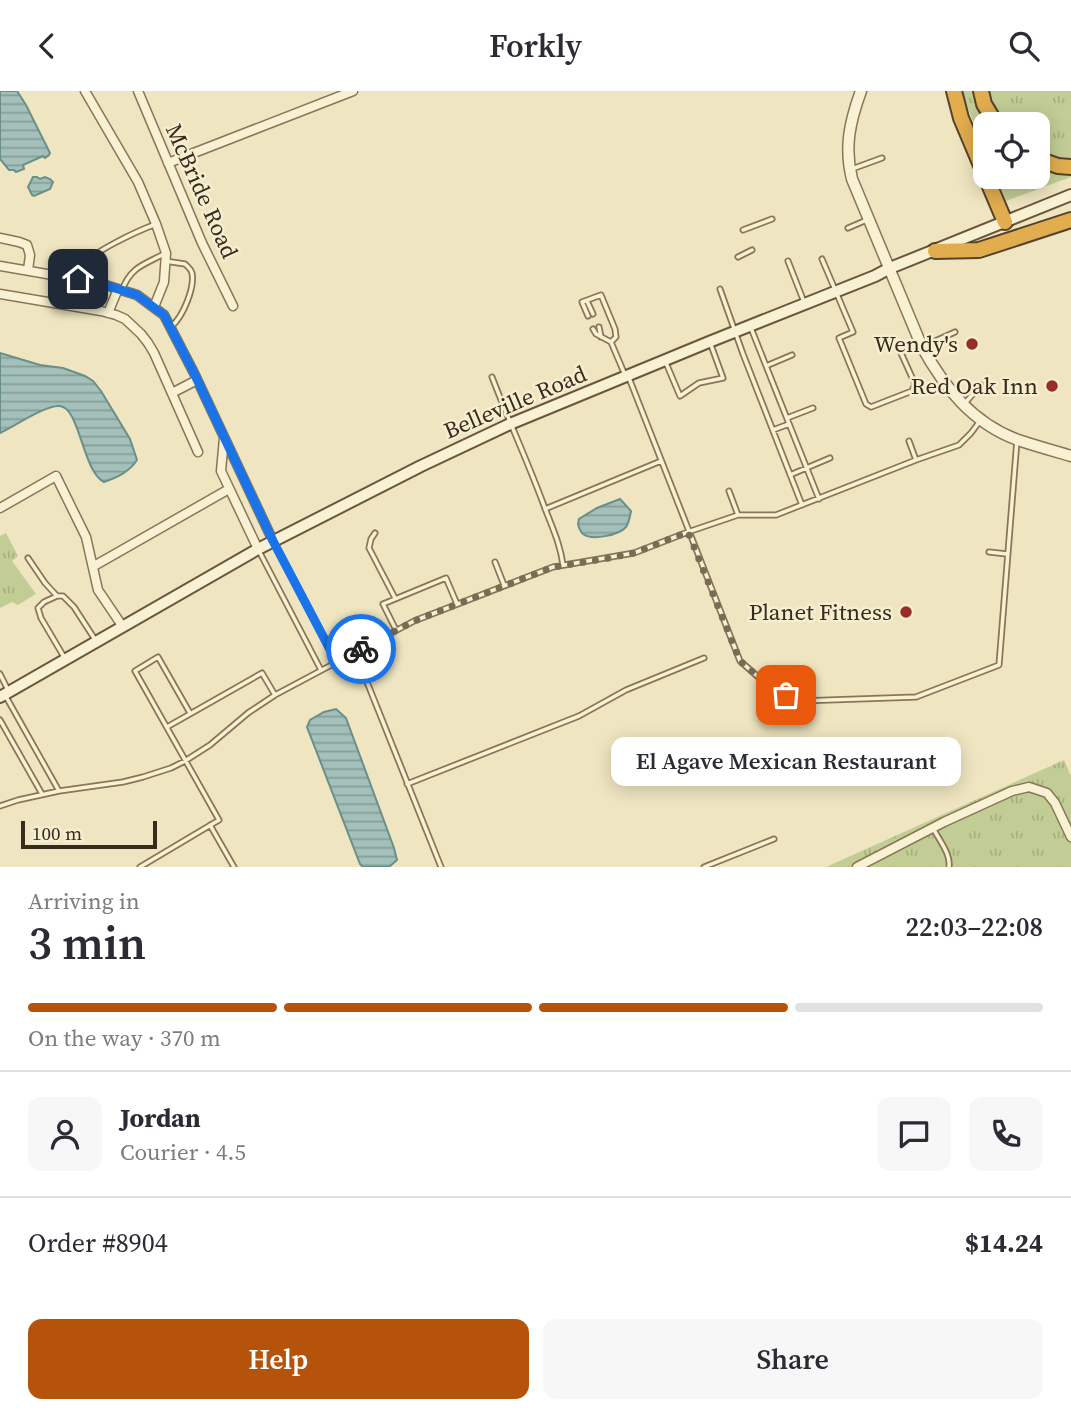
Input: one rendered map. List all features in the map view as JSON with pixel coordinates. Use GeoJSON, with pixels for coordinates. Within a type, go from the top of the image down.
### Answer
{"type":"FeatureCollection","features":[{"type":"Feature","properties":{"kind":"highway"},"geometry":{"type":"LineString","coordinates":[[954,91],[961,118],[1005,222]]}},
{"type":"Feature","properties":{"kind":"highway"},"geometry":{"type":"LineString","coordinates":[[981,91],[989,112]]}},
{"type":"Feature","properties":{"kind":"highway"},"geometry":{"type":"LineString","coordinates":[[1050,163],[1071,167]]}},
{"type":"Feature","properties":{"kind":"highway"},"geometry":{"type":"LineString","coordinates":[[934,251],[978,250],[1071,220]]}},
{"type":"Feature","properties":{"kind":"main road","name":"Belleville Road"},"geometry":{"type":"LineString","coordinates":[[5,695],[258,549],[386,483],[510,424],[1071,195]]}},
{"type":"Feature","properties":{"kind":"street"},"geometry":{"type":"LineString","coordinates":[[85,91],[138,182],[156,224],[166,257],[163,282],[154,307]]}},
{"type":"Feature","properties":{"kind":"street","name":"McBride Road"},"geometry":{"type":"LineString","coordinates":[[138,91],[202,243],[233,306]]}},
{"type":"Feature","properties":{"kind":"street"},"geometry":{"type":"LineString","coordinates":[[168,163],[353,91]]}},
{"type":"Feature","properties":{"kind":"street"},"geometry":{"type":"LineString","coordinates":[[861,91],[848,135],[850,169],[921,345],[942,380],[963,405],[981,419],[1017,440],[1071,456]]}},
{"type":"Feature","properties":{"kind":"street"},"geometry":{"type":"LineString","coordinates":[[0,238],[27,246],[30,255],[28,270]]}},
{"type":"Feature","properties":{"kind":"street"},"geometry":{"type":"LineString","coordinates":[[0,266],[99,283],[137,295],[164,315],[273,541]]}},
{"type":"Feature","properties":{"kind":"street"},"geometry":{"type":"LineString","coordinates":[[108,313],[120,290]]}},
{"type":"Feature","properties":{"kind":"street"},"geometry":{"type":"LineString","coordinates":[[0,295],[108,313],[125,319],[141,334],[154,353],[198,452]]}},
{"type":"Feature","properties":{"kind":"street"},"geometry":{"type":"LineString","coordinates":[[172,393],[197,380]]}},
{"type":"Feature","properties":{"kind":"street"},"geometry":{"type":"LineString","coordinates":[[224,438],[221,471],[258,549]]}},
{"type":"Feature","properties":{"kind":"street"},"geometry":{"type":"LineString","coordinates":[[0,508],[56,476],[86,537],[98,590],[123,627]]}},
{"type":"Feature","properties":{"kind":"street"},"geometry":{"type":"LineString","coordinates":[[94,566],[229,489]]}},
{"type":"Feature","properties":{"kind":"street"},"geometry":{"type":"LineString","coordinates":[[857,867],[1012,791],[1029,787],[1047,793],[1055,803],[1071,837]]}},
{"type":"Feature","properties":{"kind":"lane"},"geometry":{"type":"LineString","coordinates":[[850,169],[881,158]]}},
{"type":"Feature","properties":{"kind":"lane"},"geometry":{"type":"LineString","coordinates":[[743,230],[772,219]]}},
{"type":"Feature","properties":{"kind":"lane"},"geometry":{"type":"LineString","coordinates":[[848,228],[869,219]]}},
{"type":"Feature","properties":{"kind":"lane"},"geometry":{"type":"LineString","coordinates":[[78,279],[83,265],[93,256],[156,224]]}},
{"type":"Feature","properties":{"kind":"lane"},"geometry":{"type":"LineString","coordinates":[[738,257],[752,250]]}},
{"type":"Feature","properties":{"kind":"lane"},"geometry":{"type":"LineString","coordinates":[[120,290],[131,272],[166,257],[186,264],[192,273],[192,280],[181,316],[170,327]]}},
{"type":"Feature","properties":{"kind":"lane"},"geometry":{"type":"LineString","coordinates":[[822,259],[853,332],[839,338],[866,404],[871,407],[914,388],[915,384],[901,353],[955,332]]}},
{"type":"Feature","properties":{"kind":"lane"},"geometry":{"type":"LineString","coordinates":[[788,261],[805,304]]}},
{"type":"Feature","properties":{"kind":"lane"},"geometry":{"type":"LineString","coordinates":[[720,289],[802,506]]}},
{"type":"Feature","properties":{"kind":"lane"},"geometry":{"type":"LineString","coordinates":[[590,315],[582,302],[601,295],[615,329],[616,337],[611,342]]}},
{"type":"Feature","properties":{"kind":"lane"},"geometry":{"type":"LineString","coordinates":[[750,326],[819,499]]}},
{"type":"Feature","properties":{"kind":"lane"},"geometry":{"type":"LineString","coordinates":[[599,327],[601,337]]}},
{"type":"Feature","properties":{"kind":"lane"},"geometry":{"type":"LineString","coordinates":[[593,329],[596,334],[611,342],[627,377],[740,661],[772,689],[800,701],[916,697],[999,666],[1017,440]]}},
{"type":"Feature","properties":{"kind":"lane"},"geometry":{"type":"LineString","coordinates":[[666,361],[680,396],[699,383],[723,378],[709,342]]}},
{"type":"Feature","properties":{"kind":"lane"},"geometry":{"type":"LineString","coordinates":[[766,366],[792,355]]}},
{"type":"Feature","properties":{"kind":"lane"},"geometry":{"type":"LineString","coordinates":[[492,377],[560,546],[563,565]]}},
{"type":"Feature","properties":{"kind":"lane"},"geometry":{"type":"LineString","coordinates":[[963,405],[981,385]]}},
{"type":"Feature","properties":{"kind":"lane"},"geometry":{"type":"LineString","coordinates":[[787,418],[813,408]]}},
{"type":"Feature","properties":{"kind":"lane"},"geometry":{"type":"LineString","coordinates":[[0,806],[59,791],[143,777],[185,761],[275,695],[414,621],[553,567],[634,553],[738,515],[776,515],[802,506],[959,445],[981,419]]}},
{"type":"Feature","properties":{"kind":"lane"},"geometry":{"type":"LineString","coordinates":[[773,430],[789,424]]}},
{"type":"Feature","properties":{"kind":"lane"},"geometry":{"type":"LineString","coordinates":[[909,441],[916,460]]}},
{"type":"Feature","properties":{"kind":"lane"},"geometry":{"type":"LineString","coordinates":[[790,475],[830,458]]}},
{"type":"Feature","properties":{"kind":"lane"},"geometry":{"type":"LineString","coordinates":[[545,509],[661,461]]}},
{"type":"Feature","properties":{"kind":"lane"},"geometry":{"type":"LineString","coordinates":[[729,491],[738,515]]}},
{"type":"Feature","properties":{"kind":"lane"},"geometry":{"type":"LineString","coordinates":[[375,533],[369,548],[395,598]]}},
{"type":"Feature","properties":{"kind":"lane"},"geometry":{"type":"LineString","coordinates":[[273,541],[336,661]]}},
{"type":"Feature","properties":{"kind":"lane"},"geometry":{"type":"LineString","coordinates":[[258,549],[321,670]]}},
{"type":"Feature","properties":{"kind":"lane"},"geometry":{"type":"LineString","coordinates":[[989,552],[1007,554]]}},
{"type":"Feature","properties":{"kind":"lane"},"geometry":{"type":"LineString","coordinates":[[28,558],[57,596]]}},
{"type":"Feature","properties":{"kind":"lane"},"geometry":{"type":"LineString","coordinates":[[495,562],[504,585]]}},
{"type":"Feature","properties":{"kind":"lane"},"geometry":{"type":"LineString","coordinates":[[396,630],[383,604],[395,598],[446,578],[457,604]]}},
{"type":"Feature","properties":{"kind":"lane"},"geometry":{"type":"LineString","coordinates":[[65,660],[41,618],[38,608],[44,603],[63,596],[74,607],[96,642]]}},
{"type":"Feature","properties":{"kind":"lane"},"geometry":{"type":"LineString","coordinates":[[355,652],[442,867]]}},
{"type":"Feature","properties":{"kind":"lane"},"geometry":{"type":"LineString","coordinates":[[140,867],[219,820],[135,671],[158,657],[190,713]]}},
{"type":"Feature","properties":{"kind":"lane"},"geometry":{"type":"LineString","coordinates":[[407,784],[579,716],[626,690],[704,657]]}},
{"type":"Feature","properties":{"kind":"lane"},"geometry":{"type":"LineString","coordinates":[[167,727],[262,673],[275,695]]}},
{"type":"Feature","properties":{"kind":"lane"},"geometry":{"type":"LineString","coordinates":[[0,674],[5,695],[59,791]]}},
{"type":"Feature","properties":{"kind":"lane"},"geometry":{"type":"LineString","coordinates":[[0,720],[42,795]]}},
{"type":"Feature","properties":{"kind":"lane"},"geometry":{"type":"LineString","coordinates":[[210,825],[234,867]]}},
{"type":"Feature","properties":{"kind":"lane"},"geometry":{"type":"LineString","coordinates":[[933,828],[948,856],[949,867]]}},
{"type":"Feature","properties":{"kind":"lane"},"geometry":{"type":"LineString","coordinates":[[704,867],[774,839]]}},
{"type":"Feature","properties":{"kind":"green space"},"geometry":{"type":"Polygon","coordinates":[[[961,91],[975,91],[984,112],[973,112],[973,121],[961,91]]]}},
{"type":"Feature","properties":{"kind":"green space"},"geometry":{"type":"Polygon","coordinates":[[[988,91],[1071,91],[1071,161],[1050,157],[1050,112],[997,112],[988,91]]]}},
{"type":"Feature","properties":{"kind":"green space"},"geometry":{"type":"Polygon","coordinates":[[[1050,169],[1071,173],[1071,177],[1050,185],[1050,169]]]}},
{"type":"Feature","properties":{"kind":"green space"},"geometry":{"type":"Polygon","coordinates":[[[1001,189],[1038,189],[1006,201],[1001,189]]]}},
{"type":"Feature","properties":{"kind":"green space"},"geometry":{"type":"Polygon","coordinates":[[[6,533],[18,556],[12,561],[36,594],[18,605],[12,602],[0,608],[0,536],[6,533]]]}},
{"type":"Feature","properties":{"kind":"green space"},"geometry":{"type":"Polygon","coordinates":[[[1064,760],[1071,776],[1071,867],[826,867],[1064,760]]]}},
{"type":"Feature","properties":{"kind":"water"},"geometry":{"type":"Polygon","coordinates":[[[0,91],[17,91],[50,153],[45,158],[43,156],[23,165],[24,169],[16,172],[9,170],[0,159],[0,91]]]}},
{"type":"Feature","properties":{"kind":"water"},"geometry":{"type":"Polygon","coordinates":[[[33,177],[50,179],[53,182],[50,189],[32,195],[28,187],[33,177]]]}},
{"type":"Feature","properties":{"kind":"water"},"geometry":{"type":"Polygon","coordinates":[[[0,353],[40,365],[63,368],[93,381],[130,439],[137,460],[134,464],[123,474],[104,482],[91,465],[72,416],[59,406],[38,413],[0,433],[0,353]]]}},
{"type":"Feature","properties":{"kind":"water"},"geometry":{"type":"Polygon","coordinates":[[[620,499],[631,511],[626,527],[605,536],[583,534],[578,524],[579,519],[620,499]]]}},
{"type":"Feature","properties":{"kind":"water"},"geometry":{"type":"Polygon","coordinates":[[[336,709],[346,718],[394,848],[397,860],[389,867],[363,867],[360,864],[307,727],[310,720],[336,709]]]}},
{"type":"Feature","properties":{"kind":"way so far"},"geometry":{"type":"LineString","coordinates":[[361,649],[414,621],[553,567],[634,553],[688,532],[740,661],[772,689],[786,695]]}},
{"type":"Feature","properties":{"kind":"place","name":"Wendy's"},"geometry":{"type":"Point","coordinates":[972,344]}},
{"type":"Feature","properties":{"kind":"place","name":"Red Oak Inn"},"geometry":{"type":"Point","coordinates":[1052,386]}},
{"type":"Feature","properties":{"kind":"place","name":"Planet Fitness"},"geometry":{"type":"Point","coordinates":[906,612]}},
{"type":"Feature","properties":{"kind":"place","name":"El Agave Mexican Restaurant"},"geometry":{"type":"Point","coordinates":[786,695]}},
{"type":"Feature","properties":{"kind":"route"},"geometry":{"type":"LineString","coordinates":[[78,279],[137,295],[164,315],[273,541],[336,661],[361,649]]}}]}
